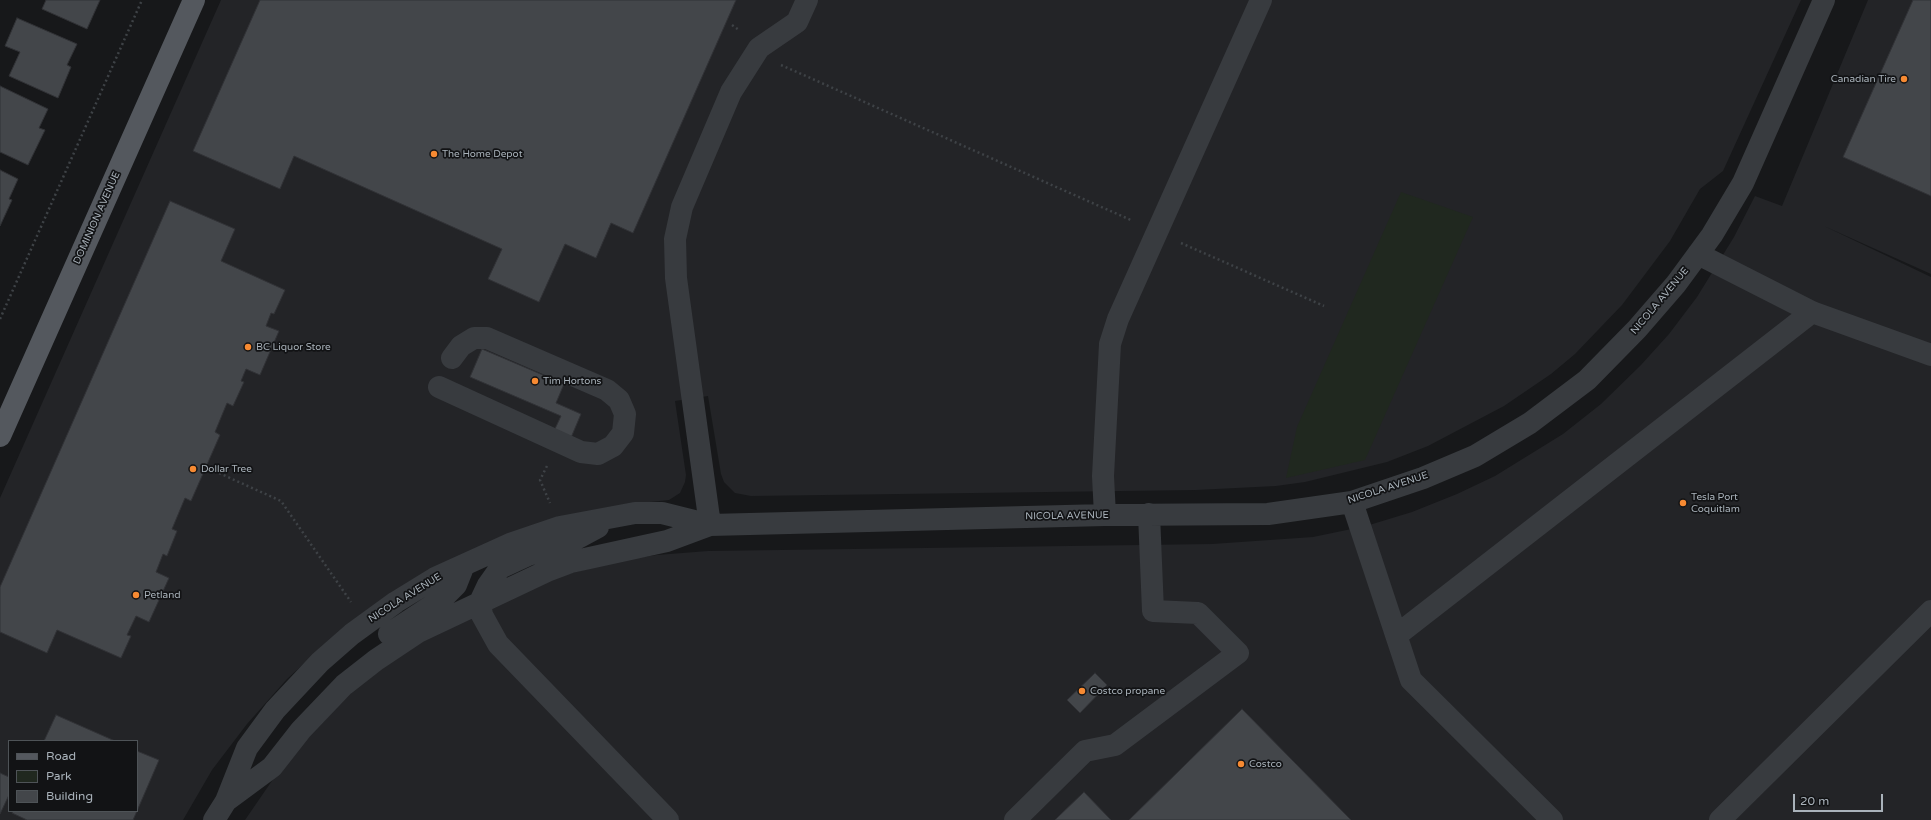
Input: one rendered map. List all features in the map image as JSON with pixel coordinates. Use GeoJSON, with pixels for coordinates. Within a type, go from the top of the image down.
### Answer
{"type":"FeatureCollection","features":[{"type":"Feature","properties":{"kind":"main road","name":"DOMINION AVENUE"},"geometry":{"type":"LineString","coordinates":[[0,436],[194,0]]}},
{"type":"Feature","properties":{"kind":"street"},"geometry":{"type":"LineString","coordinates":[[710,525],[676,278],[675,239],[682,207],[731,92],[759,48],[797,22],[807,0]]}},
{"type":"Feature","properties":{"kind":"street"},"geometry":{"type":"LineString","coordinates":[[1105,515],[1103,476],[1110,344],[1118,319],[1261,0]]}},
{"type":"Feature","properties":{"kind":"street","name":"NICOLA AVENUE"},"geometry":{"type":"LineString","coordinates":[[214,820],[226,801],[247,748],[275,710],[320,662],[366,622],[435,578],[510,544],[560,527],[615,518],[635,513],[662,513],[710,525],[1149,514],[1268,514],[1352,502],[1423,478],[1475,456],[1530,423],[1587,380],[1637,329],[1676,284],[1712,235],[1743,183],[1824,0]]}},
{"type":"Feature","properties":{"kind":"street"},"geometry":{"type":"LineString","coordinates":[[1698,254],[1812,312],[1931,355]]}},
{"type":"Feature","properties":{"kind":"street"},"geometry":{"type":"LineString","coordinates":[[1397,634],[1812,312]]}},
{"type":"Feature","properties":{"kind":"street"},"geometry":{"type":"LineString","coordinates":[[439,387],[581,452],[598,454],[613,446],[623,433],[625,414],[619,400],[607,390],[487,338],[474,338],[461,346],[452,358]]}},
{"type":"Feature","properties":{"kind":"street"},"geometry":{"type":"LineString","coordinates":[[1352,502],[1411,680],[1552,820]]}},
{"type":"Feature","properties":{"kind":"street"},"geometry":{"type":"LineString","coordinates":[[1015,820],[1085,751],[1115,745],[1238,653],[1198,613],[1153,611],[1149,514]]}},
{"type":"Feature","properties":{"kind":"street"},"geometry":{"type":"LineString","coordinates":[[615,518],[572,541],[528,555],[500,568],[488,585],[480,602],[482,615],[498,644],[668,820]]}},
{"type":"Feature","properties":{"kind":"street","name":"NICOLA AVENUE"},"geometry":{"type":"LineString","coordinates":[[226,801],[272,767],[301,730],[344,685],[376,660],[418,632],[547,571],[571,562],[667,541],[710,525]]}},
{"type":"Feature","properties":{"kind":"street"},"geometry":{"type":"LineString","coordinates":[[344,685],[366,650],[442,599],[456,585],[464,565]]}},
{"type":"Feature","properties":{"kind":"street"},"geometry":{"type":"LineString","coordinates":[[1720,820],[1931,611]]}},
{"type":"Feature","properties":{"kind":"path"},"geometry":{"type":"LineString","coordinates":[[0,319],[142,0]]}},
{"type":"Feature","properties":{"kind":"path"},"geometry":{"type":"LineString","coordinates":[[732,25],[779,65],[1324,306]]}},
{"type":"Feature","properties":{"kind":"path"},"geometry":{"type":"LineString","coordinates":[[552,509],[540,480],[558,442]]}},
{"type":"Feature","properties":{"kind":"path"},"geometry":{"type":"LineString","coordinates":[[210,469],[281,501],[354,606]]}},
{"type":"Feature","properties":{"kind":"shaded area"},"geometry":{"type":"Polygon","coordinates":[[[221,0],[1801,0],[1723,171],[1700,189],[1670,241],[1622,305],[1575,354],[1551,374],[1504,406],[1428,446],[1387,462],[1305,482],[1276,486],[1196,490],[751,496],[735,493],[724,482],[721,474],[708,396],[675,401],[686,475],[685,482],[680,493],[669,500],[622,505],[549,522],[319,650],[287,679],[247,724],[212,770],[183,820],[0,820],[0,498],[221,0]]]}},
{"type":"Feature","properties":{"kind":"shaded area"},"geometry":{"type":"Polygon","coordinates":[[[1868,0],[1931,0],[1931,274],[1824,226],[1931,277],[1931,820],[245,820],[278,772],[302,744],[355,689],[410,647],[548,579],[623,560],[657,555],[708,551],[1212,544],[1313,537],[1366,526],[1412,512],[1457,494],[1495,476],[1563,434],[1601,404],[1641,365],[1669,334],[1697,297],[1734,237],[1755,196],[1782,206],[1868,0]]]}},
{"type":"Feature","properties":{"kind":"green space"},"geometry":{"type":"Polygon","coordinates":[[[1401,192],[1473,217],[1365,460],[1286,478],[1297,427],[1401,192]]]}},
{"type":"Feature","properties":{"kind":"building"},"geometry":{"type":"Polygon","coordinates":[[[46,0],[100,0],[87,29],[42,9],[46,0]]]}},
{"type":"Feature","properties":{"kind":"building","name":"The Home Depot"},"geometry":{"type":"Polygon","coordinates":[[[260,0],[736,0],[633,233],[611,223],[596,258],[565,244],[539,302],[488,279],[502,249],[294,156],[280,189],[193,151],[260,0]]]}},
{"type":"Feature","properties":{"kind":"building","name":"Canadian Tire"},"geometry":{"type":"Polygon","coordinates":[[[1913,0],[1931,0],[1931,196],[1843,157],[1913,0]]]}},
{"type":"Feature","properties":{"kind":"building"},"geometry":{"type":"Polygon","coordinates":[[[17,18],[77,44],[67,65],[71,67],[58,98],[9,76],[20,52],[5,46],[17,18]]]}},
{"type":"Feature","properties":{"kind":"building"},"geometry":{"type":"Polygon","coordinates":[[[0,86],[48,109],[39,128],[45,130],[28,165],[0,152],[0,86]]]}},
{"type":"Feature","properties":{"kind":"building"},"geometry":{"type":"Polygon","coordinates":[[[0,170],[18,179],[9,199],[12,200],[0,226],[0,170]]]}},
{"type":"Feature","properties":{"kind":"building"},"geometry":{"type":"Polygon","coordinates":[[[170,201],[235,229],[221,261],[285,290],[274,314],[271,313],[266,326],[279,331],[260,375],[246,369],[241,381],[244,382],[233,406],[227,403],[215,432],[220,435],[191,501],[185,498],[172,529],[177,531],[167,556],[163,554],[156,572],[169,578],[149,622],[136,616],[127,635],[131,636],[121,658],[57,630],[47,653],[0,632],[0,587],[170,201]]]}},
{"type":"Feature","properties":{"kind":"building"},"geometry":{"type":"Polygon","coordinates":[[[482,349],[564,384],[556,403],[581,414],[570,440],[553,433],[561,416],[470,377],[482,349]]]}},
{"type":"Feature","properties":{"kind":"building"},"geometry":{"type":"Polygon","coordinates":[[[1095,673],[1107,685],[1080,713],[1067,700],[1095,673]]]}},
{"type":"Feature","properties":{"kind":"building","name":"Costco"},"geometry":{"type":"Polygon","coordinates":[[[1242,709],[1351,820],[1129,820],[1242,709]]]}},
{"type":"Feature","properties":{"kind":"building"},"geometry":{"type":"Polygon","coordinates":[[[56,715],[113,740],[44,740],[56,715]]]}},
{"type":"Feature","properties":{"kind":"building"},"geometry":{"type":"Polygon","coordinates":[[[138,751],[159,760],[138,809],[138,751]]]}},
{"type":"Feature","properties":{"kind":"building"},"geometry":{"type":"Polygon","coordinates":[[[0,773],[8,777],[8,797],[0,814],[0,773]]]}},
{"type":"Feature","properties":{"kind":"building"},"geometry":{"type":"Polygon","coordinates":[[[1084,792],[1111,820],[1055,820],[1058,817],[1084,792]]]}},
{"type":"Feature","properties":{"kind":"building"},"geometry":{"type":"Polygon","coordinates":[[[137,812],[133,820],[27,820],[12,813],[137,812]]]}},
{"type":"Feature","properties":{"kind":"place","name":"Canadian Tire"},"geometry":{"type":"Point","coordinates":[1904,79]}},
{"type":"Feature","properties":{"kind":"place","name":"The Home Depot"},"geometry":{"type":"Point","coordinates":[434,154]}},
{"type":"Feature","properties":{"kind":"place","name":"BC Liquor Store"},"geometry":{"type":"Point","coordinates":[248,347]}},
{"type":"Feature","properties":{"kind":"place","name":"Tim Hortons"},"geometry":{"type":"Point","coordinates":[535,381]}},
{"type":"Feature","properties":{"kind":"place","name":"Dollar Tree"},"geometry":{"type":"Point","coordinates":[193,469]}},
{"type":"Feature","properties":{"kind":"place","name":"Tesla Port Coquitlam"},"geometry":{"type":"Point","coordinates":[1683,503]}},
{"type":"Feature","properties":{"kind":"place","name":"Petland"},"geometry":{"type":"Point","coordinates":[136,595]}},
{"type":"Feature","properties":{"kind":"place","name":"Costco propane"},"geometry":{"type":"Point","coordinates":[1082,691]}},
{"type":"Feature","properties":{"kind":"place","name":"Costco"},"geometry":{"type":"Point","coordinates":[1241,764]}}]}
